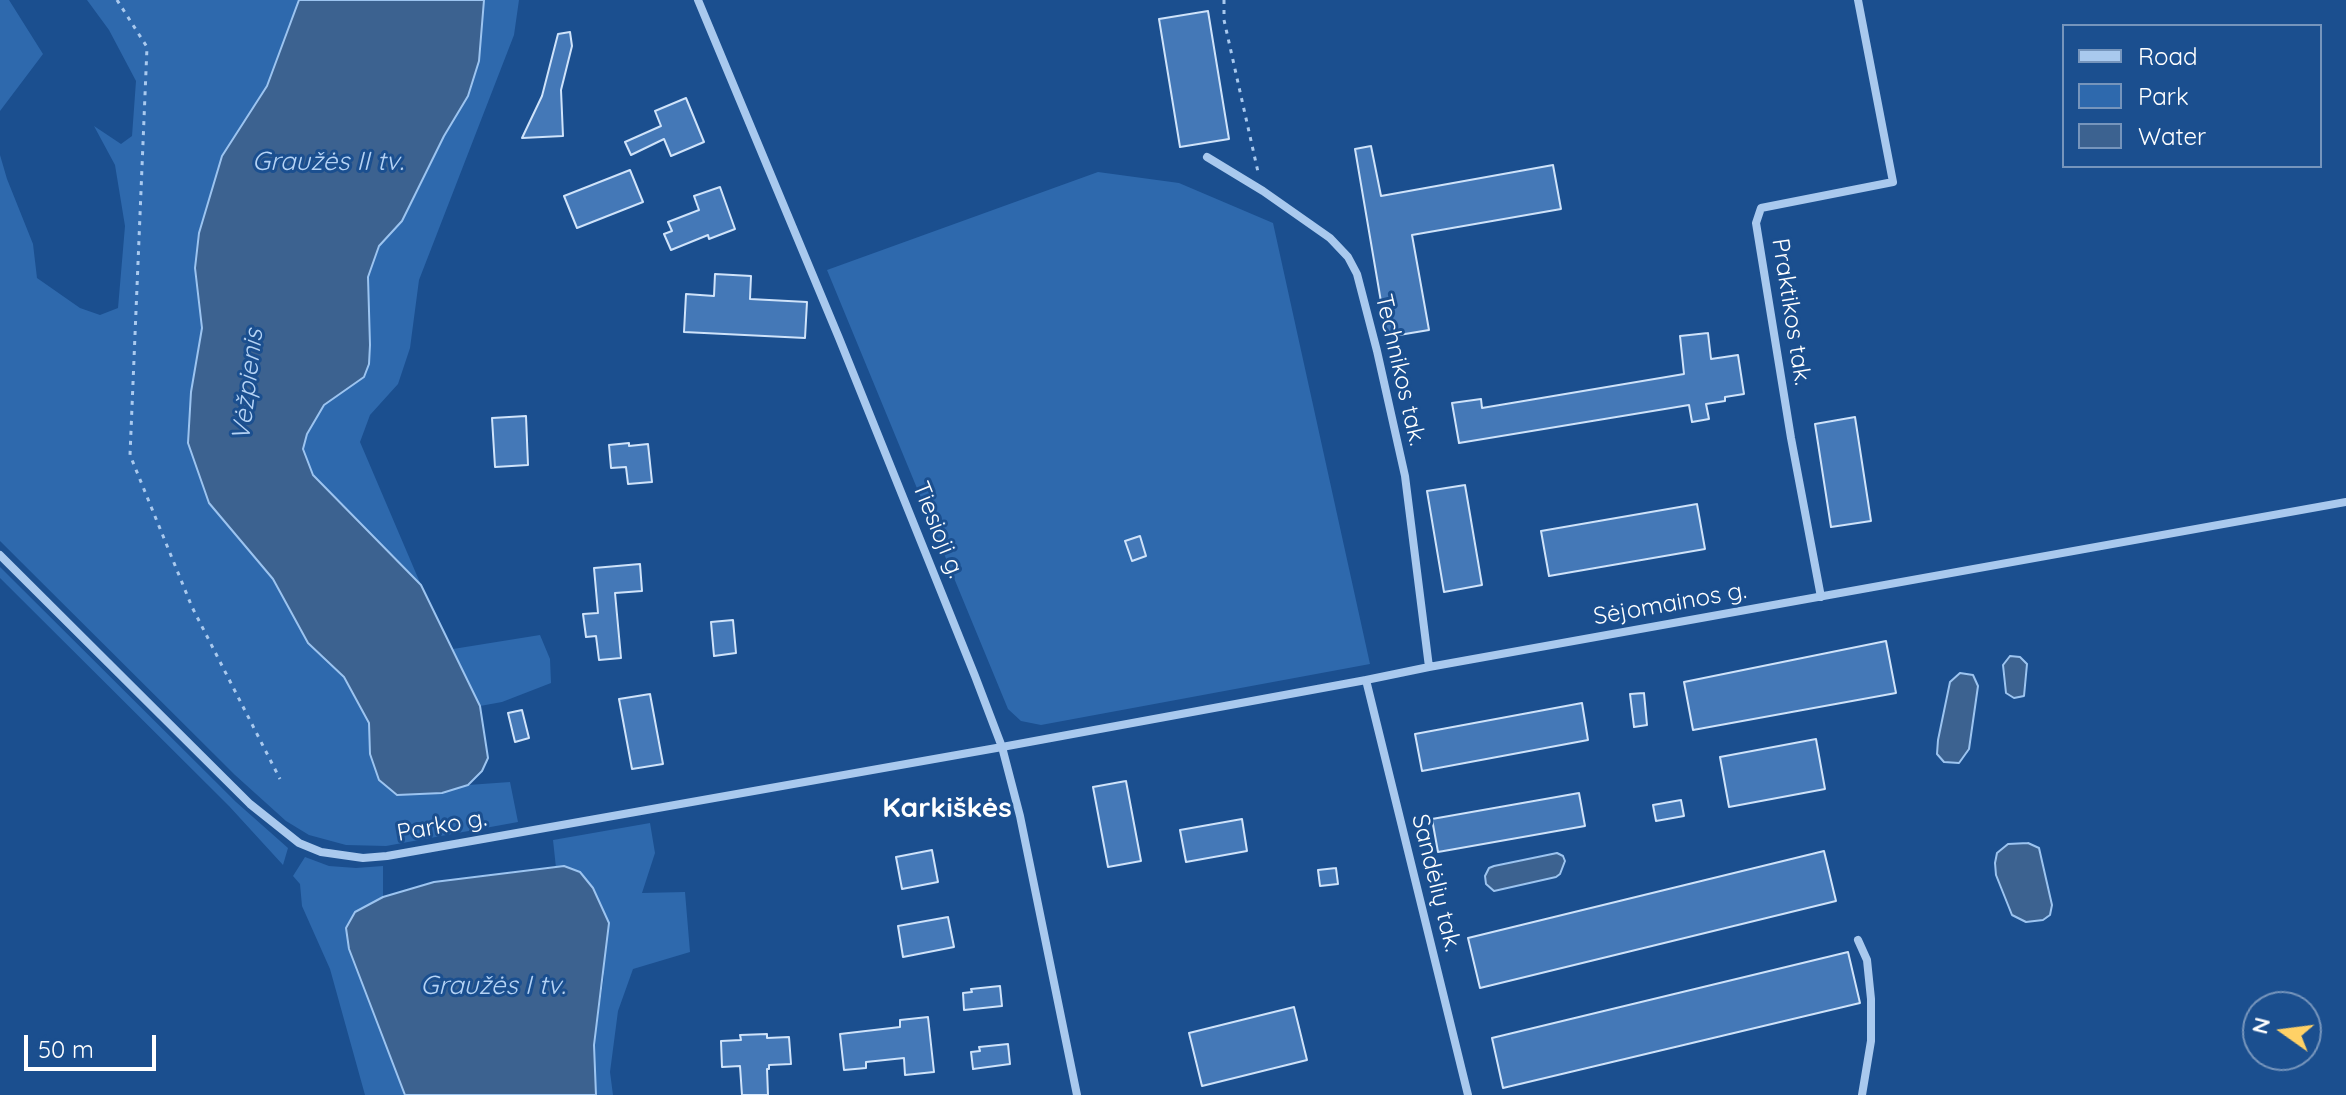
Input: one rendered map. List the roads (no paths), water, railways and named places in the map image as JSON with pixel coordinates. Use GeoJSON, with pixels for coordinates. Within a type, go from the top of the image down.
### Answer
{"type":"FeatureCollection","features":[{"type":"Feature","properties":{"kind":"street","name":"Tiesioji g."},"geometry":{"type":"LineString","coordinates":[[698,0],[839,338],[1002,747],[1020,816],[1077,1095]]}},
{"type":"Feature","properties":{"kind":"street","name":"Praktikos tak."},"geometry":{"type":"LineString","coordinates":[[1821,597],[1756,223],[1761,208],[1893,182],[1858,0]]}},
{"type":"Feature","properties":{"kind":"street","name":"Technikos tak."},"geometry":{"type":"LineString","coordinates":[[1207,157],[1263,191],[1330,238],[1348,257],[1357,274],[1405,476],[1429,667]]}},
{"type":"Feature","properties":{"kind":"street","name":"Sėjomainos g."},"geometry":{"type":"LineString","coordinates":[[1002,747],[2346,502]]}},
{"type":"Feature","properties":{"kind":"street","name":"Parko g."},"geometry":{"type":"LineString","coordinates":[[0,555],[250,804],[299,843],[321,852],[363,858],[387,856],[1002,747]]}},
{"type":"Feature","properties":{"kind":"street","name":"Sandėlių tak."},"geometry":{"type":"LineString","coordinates":[[1366,680],[1468,1095]]}},
{"type":"Feature","properties":{"kind":"street"},"geometry":{"type":"LineString","coordinates":[[1858,940],[1867,960],[1871,999],[1871,1041],[1862,1095]]}},
{"type":"Feature","properties":{"kind":"water","name":"Graužės II tv."},"geometry":{"type":"Polygon","coordinates":[[[299,0],[484,0],[479,61],[468,96],[444,136],[402,221],[379,246],[368,277],[370,345],[369,364],[364,377],[324,405],[307,434],[303,449],[313,475],[421,585],[480,706],[488,758],[482,771],[468,785],[442,793],[397,795],[379,780],[370,754],[369,723],[344,677],[308,643],[273,579],[209,503],[188,443],[191,392],[202,328],[195,268],[199,233],[222,156],[267,86],[299,0]]]}},
{"type":"Feature","properties":{"kind":"water"},"geometry":{"type":"Polygon","coordinates":[[[2010,656],[2020,657],[2027,664],[2024,696],[2014,698],[2006,693],[2003,665],[2010,656]]]}},
{"type":"Feature","properties":{"kind":"water"},"geometry":{"type":"Polygon","coordinates":[[[1960,673],[1973,675],[1978,686],[1969,749],[1959,763],[1944,762],[1937,754],[1938,740],[1950,682],[1960,673]]]}},
{"type":"Feature","properties":{"kind":"water"},"geometry":{"type":"Polygon","coordinates":[[[2028,843],[2039,848],[2052,905],[2050,915],[2043,920],[2026,922],[2012,915],[1996,875],[1995,863],[1997,853],[2008,844],[2028,843]]]}},
{"type":"Feature","properties":{"kind":"water"},"geometry":{"type":"Polygon","coordinates":[[[1557,853],[1565,861],[1556,877],[1494,891],[1486,884],[1485,876],[1489,868],[1557,853]]]}},
{"type":"Feature","properties":{"kind":"water","name":"Graužės I tv."},"geometry":{"type":"Polygon","coordinates":[[[564,866],[580,872],[593,888],[609,923],[594,1045],[596,1095],[405,1095],[349,949],[346,928],[355,912],[383,897],[434,882],[564,866]]]}},
{"type":"Feature","properties":{"kind":"district","name":"Karkiškės"},"geometry":{"type":"Point","coordinates":[947,809]}},
{"type":"Feature","properties":{"kind":"water label","name":"Vėžpienis"},"geometry":{"type":"Point","coordinates":[248,385]}}]}
